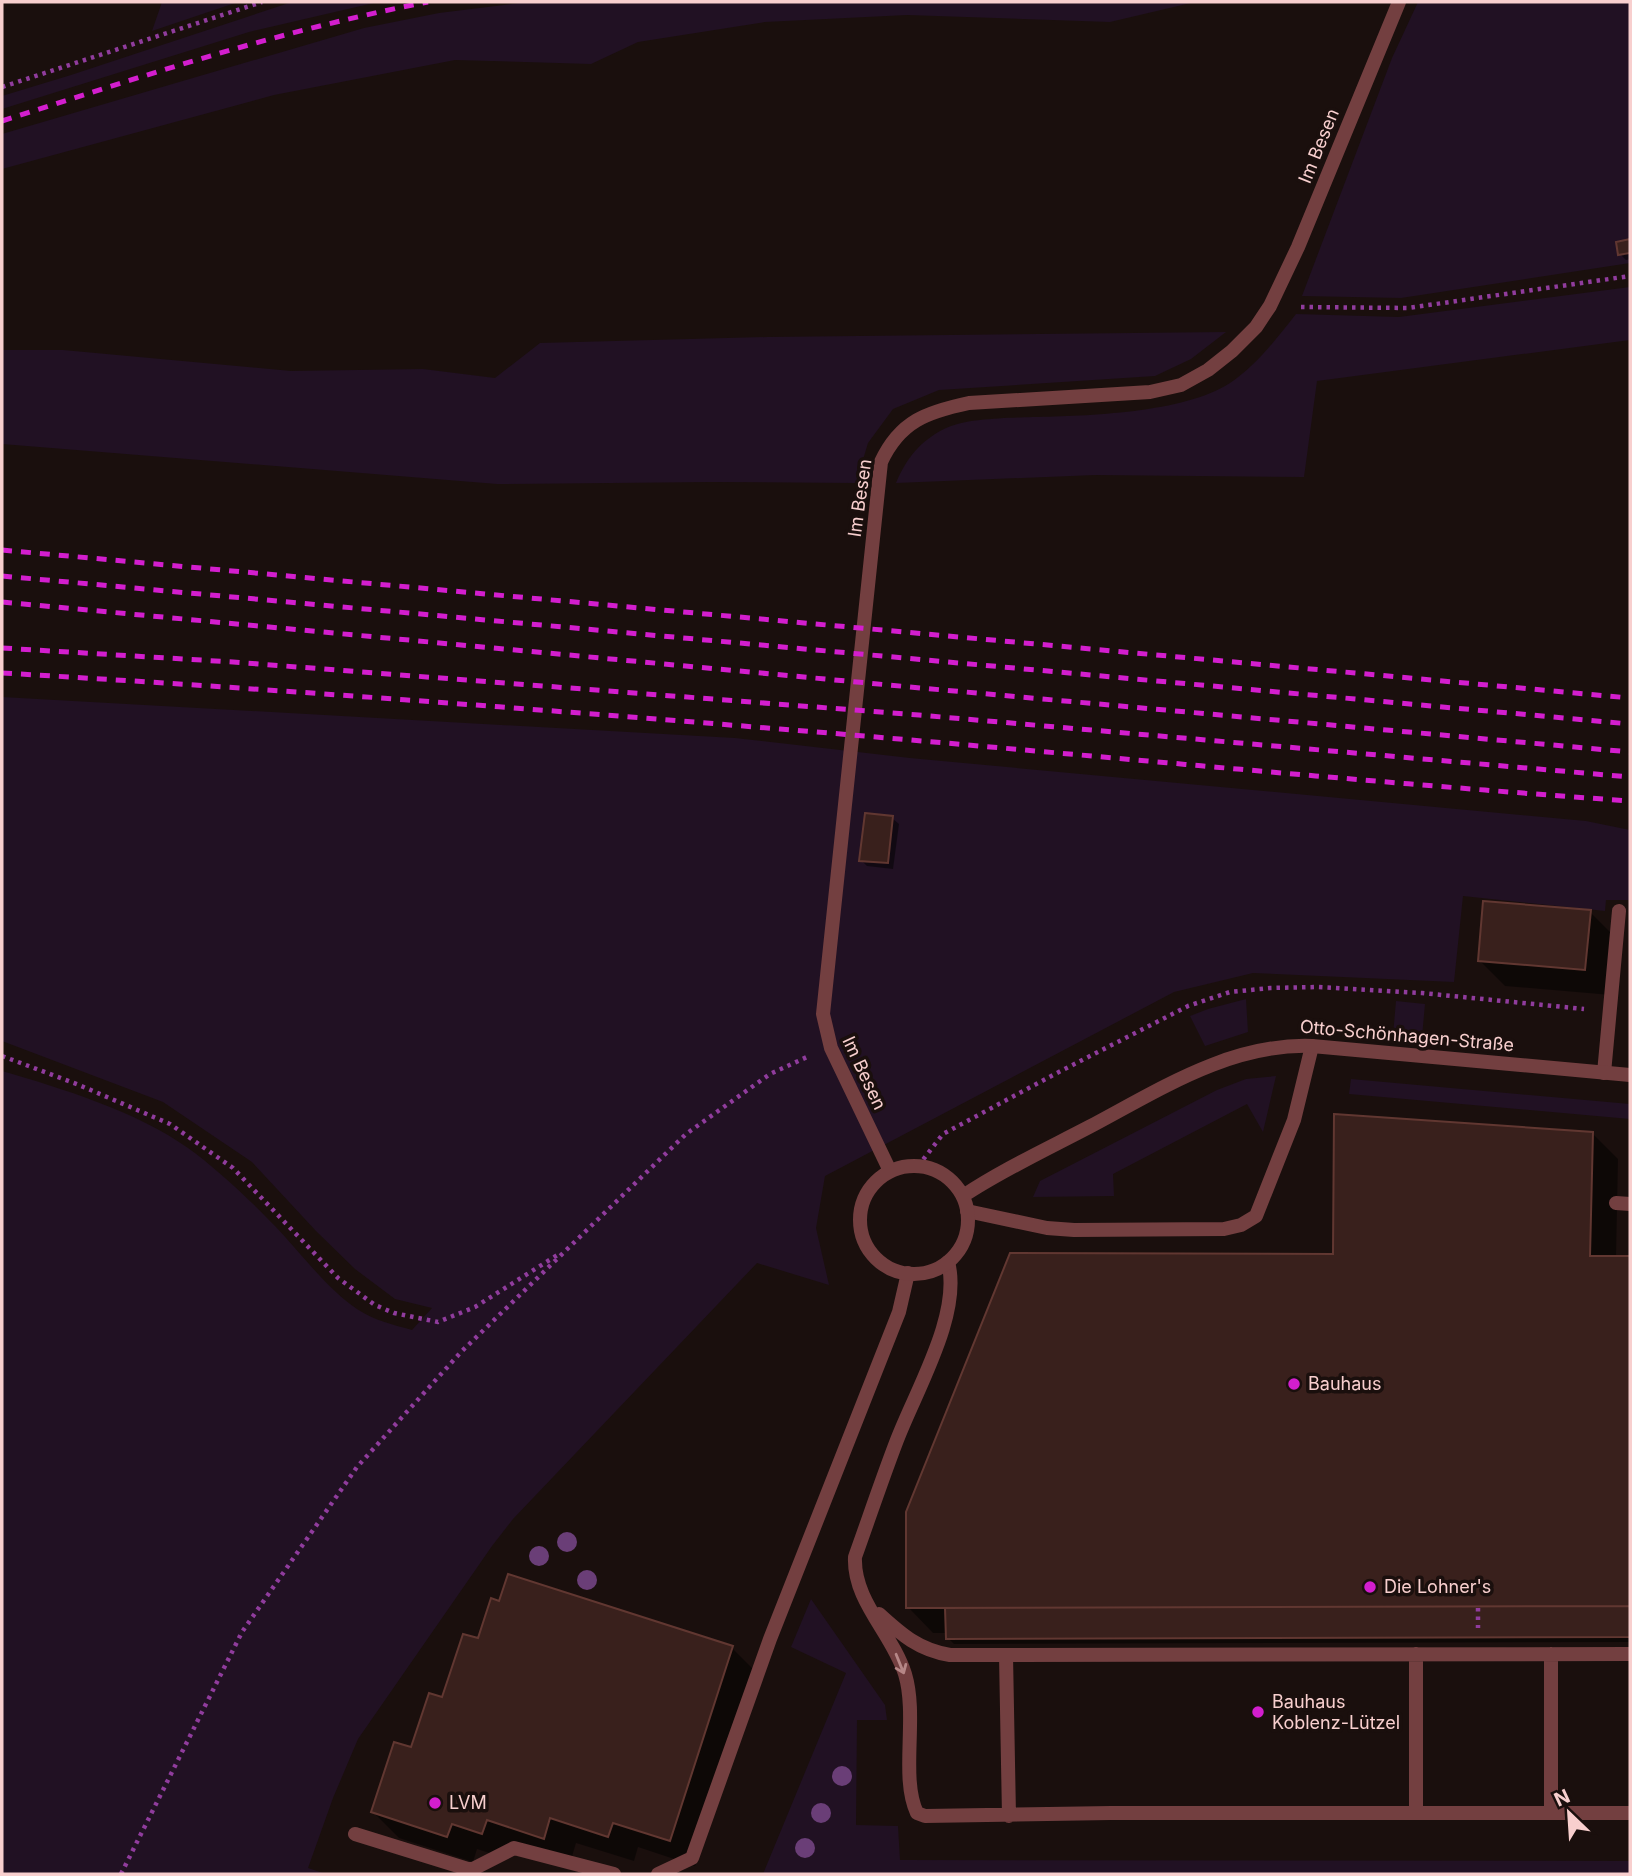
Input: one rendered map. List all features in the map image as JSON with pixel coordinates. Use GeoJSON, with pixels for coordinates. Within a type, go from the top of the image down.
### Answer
{"type":"FeatureCollection","features":[{"type":"Feature","properties":{"kind":"street","name":"Im Besen"},"geometry":{"type":"LineString","coordinates":[[890,1171],[831,1048],[825,1028],[823,1001],[881,462],[888,447],[901,431],[919,418],[945,408],[969,403],[1150,392],[1181,385],[1208,370],[1233,351],[1270,306],[1298,247],[1399,2]]}},
{"type":"Feature","properties":{"kind":"street"},"geometry":{"type":"LineString","coordinates":[[1604,1073],[1619,911]]}},
{"type":"Feature","properties":{"kind":"street"},"geometry":{"type":"LineString","coordinates":[[967,1211],[1047,1228],[1074,1230],[1224,1229],[1241,1225],[1256,1216],[1285,1144],[1300,1100],[1312,1046]]}},
{"type":"Feature","properties":{"kind":"street","name":"Otto-Schönhagen-Straße"},"geometry":{"type":"LineString","coordinates":[[963,1196],[1060,1142],[1212,1065],[1264,1048],[1312,1046],[1630,1075]]}},
{"type":"Feature","properties":{"kind":"street"},"geometry":{"type":"LineString","coordinates":[[918,1166],[932,1169],[955,1184],[963,1196],[968,1223],[965,1237],[958,1251],[938,1268],[921,1273],[908,1273],[884,1264],[874,1256],[866,1243],[861,1229],[863,1202],[869,1190],[890,1171],[918,1166]]}},
{"type":"Feature","properties":{"kind":"street"},"geometry":{"type":"LineString","coordinates":[[948,1262],[951,1273],[951,1301],[939,1338],[897,1439],[855,1557],[854,1572],[868,1604],[894,1647],[904,1673],[911,1700],[911,1794],[917,1813],[925,1816],[1111,1813],[1630,1813]]}},
{"type":"Feature","properties":{"kind":"street"},"geometry":{"type":"LineString","coordinates":[[658,1874],[692,1858],[770,1639],[899,1312],[908,1273]]}},
{"type":"Feature","properties":{"kind":"street"},"geometry":{"type":"LineString","coordinates":[[868,1604],[906,1639],[933,1652],[950,1655],[1630,1654]]}},
{"type":"Feature","properties":{"kind":"street"},"geometry":{"type":"LineString","coordinates":[[1006,1654],[1009,1816]]}},
{"type":"Feature","properties":{"kind":"street"},"geometry":{"type":"LineString","coordinates":[[1416,1654],[1416,1813]]}},
{"type":"Feature","properties":{"kind":"street"},"geometry":{"type":"LineString","coordinates":[[1551,1654],[1551,1813]]}},
{"type":"Feature","properties":{"kind":"street"},"geometry":{"type":"LineString","coordinates":[[355,1834],[471,1870],[514,1848],[614,1874]]}},
{"type":"Feature","properties":{"kind":"path"},"geometry":{"type":"LineString","coordinates":[[2,87],[262,2]]}},
{"type":"Feature","properties":{"kind":"path"},"geometry":{"type":"LineString","coordinates":[[1270,306],[1408,308],[1630,276]]}},
{"type":"Feature","properties":{"kind":"path"},"geometry":{"type":"LineString","coordinates":[[121,1874],[242,1632],[357,1467],[461,1352],[686,1134],[770,1074],[831,1048]]}},
{"type":"Feature","properties":{"kind":"path"},"geometry":{"type":"LineString","coordinates":[[2,1056],[170,1124],[233,1168],[338,1278],[375,1305],[394,1313],[438,1322],[475,1307],[569,1248]]}},
{"type":"Feature","properties":{"kind":"shaded area"},"geometry":{"type":"Polygon","coordinates":[[[162,2],[238,2],[152,31],[162,2]]]}},
{"type":"Feature","properties":{"kind":"shaded area"},"geometry":{"type":"Polygon","coordinates":[[[292,2],[378,2],[249,32],[2,109],[2,96],[292,2]]]}},
{"type":"Feature","properties":{"kind":"shaded area"},"geometry":{"type":"Polygon","coordinates":[[[528,2],[1195,2],[1110,22],[907,15],[765,22],[638,42],[591,64],[455,60],[274,95],[2,169],[2,134],[364,28],[439,13],[528,2]]]}},
{"type":"Feature","properties":{"kind":"shaded area"},"geometry":{"type":"Polygon","coordinates":[[[1418,2],[1630,2],[1630,263],[1401,298],[1302,296],[1392,58],[1418,2]]]}},
{"type":"Feature","properties":{"kind":"shaded area"},"geometry":{"type":"Polygon","coordinates":[[[1630,287],[1630,340],[1317,381],[1304,477],[1095,475],[896,483],[904,466],[921,445],[953,425],[987,419],[1134,411],[1162,407],[1211,393],[1249,368],[1296,314],[1399,317],[1630,287]]]}},
{"type":"Feature","properties":{"kind":"shaded area"},"geometry":{"type":"Polygon","coordinates":[[[1226,332],[1191,359],[1155,376],[939,390],[893,409],[868,443],[856,483],[497,484],[2,444],[2,350],[63,350],[291,371],[423,369],[495,378],[540,343],[768,337],[1226,332]]]}},
{"type":"Feature","properties":{"kind":"shaded area"},"geometry":{"type":"Polygon","coordinates":[[[2,697],[735,738],[910,758],[1586,821],[1630,830],[1630,900],[1606,900],[1605,911],[1463,896],[1454,982],[1253,973],[1174,992],[825,1176],[816,1228],[829,1285],[757,1263],[513,1519],[358,1739],[308,1868],[326,1874],[2,1874],[2,1071],[74,1093],[123,1112],[188,1148],[244,1196],[335,1291],[363,1313],[412,1330],[432,1308],[395,1299],[355,1269],[252,1162],[163,1102],[2,1041],[2,697]]]}},
{"type":"Feature","properties":{"kind":"shaded area"},"geometry":{"type":"Polygon","coordinates":[[[1246,999],[1248,1032],[1205,1046],[1190,1016],[1246,999]]]}},
{"type":"Feature","properties":{"kind":"shaded area"},"geometry":{"type":"Polygon","coordinates":[[[1396,1001],[1425,1004],[1422,1037],[1393,1035],[1396,1001]]]}},
{"type":"Feature","properties":{"kind":"shaded area"},"geometry":{"type":"Polygon","coordinates":[[[1276,1076],[1263,1132],[1247,1104],[1113,1174],[1114,1196],[1033,1197],[1040,1181],[1217,1090],[1246,1079],[1276,1076]]]}},
{"type":"Feature","properties":{"kind":"shaded area"},"geometry":{"type":"Polygon","coordinates":[[[1351,1079],[1630,1104],[1630,1119],[1349,1094],[1351,1079]]]}},
{"type":"Feature","properties":{"kind":"shaded area"},"geometry":{"type":"Polygon","coordinates":[[[811,1599],[885,1705],[887,1720],[857,1720],[856,1825],[898,1826],[900,1860],[1630,1861],[1630,1874],[763,1874],[846,1673],[791,1647],[811,1599]]]}},
{"type":"Feature","properties":{"kind":"building"},"geometry":{"type":"Polygon","coordinates":[[[1630,239],[1630,253],[1618,255],[1616,242],[1630,239]]]}},
{"type":"Feature","properties":{"kind":"building"},"geometry":{"type":"Polygon","coordinates":[[[865,813],[893,816],[888,863],[859,861],[865,813]]]}},
{"type":"Feature","properties":{"kind":"building"},"geometry":{"type":"Polygon","coordinates":[[[1483,901],[1591,910],[1585,970],[1478,961],[1483,901]]]}},
{"type":"Feature","properties":{"kind":"building","name":"Bauhaus"},"geometry":{"type":"Polygon","coordinates":[[[1334,1114],[1593,1132],[1590,1256],[1630,1256],[1630,1606],[906,1608],[906,1512],[1010,1253],[1333,1254],[1334,1114]]]}},
{"type":"Feature","properties":{"kind":"building"},"geometry":{"type":"Polygon","coordinates":[[[508,1574],[733,1646],[670,1841],[613,1823],[608,1837],[550,1818],[544,1839],[487,1820],[482,1834],[452,1824],[447,1837],[371,1812],[394,1742],[411,1747],[429,1693],[442,1697],[463,1634],[478,1638],[491,1598],[499,1601],[508,1574]]]}},
{"type":"Feature","properties":{"kind":"building"},"geometry":{"type":"Polygon","coordinates":[[[1630,1606],[1630,1637],[946,1639],[945,1608],[1630,1606]]]}},
{"type":"Feature","properties":{"kind":"railway"},"geometry":{"type":"LineString","coordinates":[[2,121],[266,40],[428,2]]}},
{"type":"Feature","properties":{"kind":"railway"},"geometry":{"type":"LineString","coordinates":[[2,550],[1630,698]]}},
{"type":"Feature","properties":{"kind":"railway"},"geometry":{"type":"LineString","coordinates":[[2,576],[1630,724]]}},
{"type":"Feature","properties":{"kind":"railway"},"geometry":{"type":"LineString","coordinates":[[2,602],[1630,752]]}},
{"type":"Feature","properties":{"kind":"railway"},"geometry":{"type":"LineString","coordinates":[[2,648],[233,662],[919,715],[1630,777]]}},
{"type":"Feature","properties":{"kind":"railway"},"geometry":{"type":"LineString","coordinates":[[2,673],[586,713],[1630,801]]}},
{"type":"Feature","properties":{"kind":"place","name":"Bauhaus"},"geometry":{"type":"Point","coordinates":[1294,1384]}},
{"type":"Feature","properties":{"kind":"place","name":"Die Lohner's"},"geometry":{"type":"Point","coordinates":[1370,1587]}},
{"type":"Feature","properties":{"kind":"place","name":"Bauhaus Koblenz-Lützel"},"geometry":{"type":"Point","coordinates":[1258,1712]}},
{"type":"Feature","properties":{"kind":"place","name":"LVM"},"geometry":{"type":"Point","coordinates":[435,1803]}}]}
